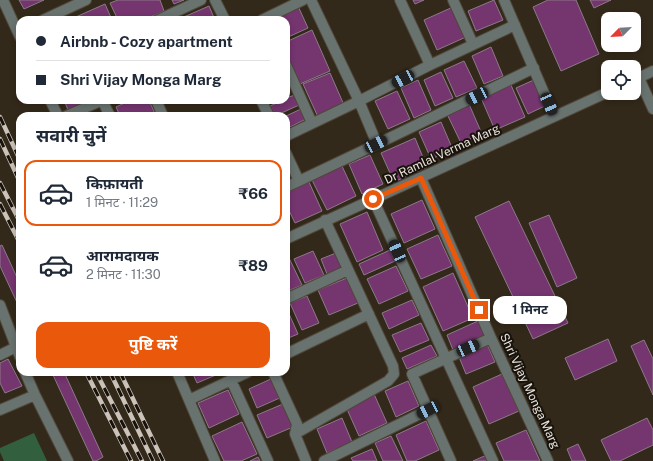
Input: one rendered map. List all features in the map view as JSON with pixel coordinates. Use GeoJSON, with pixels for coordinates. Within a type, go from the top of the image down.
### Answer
{"type":"FeatureCollection","features":[{"type":"Feature","properties":{"kind":"street"},"geometry":{"type":"LineString","coordinates":[[3,0],[16,27]]}},
{"type":"Feature","properties":{"kind":"street"},"geometry":{"type":"LineString","coordinates":[[52,16],[86,0]]}},
{"type":"Feature","properties":{"kind":"street"},"geometry":{"type":"LineString","coordinates":[[167,16],[201,0]]}},
{"type":"Feature","properties":{"kind":"street"},"geometry":{"type":"LineString","coordinates":[[215,0],[223,16]]}},
{"type":"Feature","properties":{"kind":"street"},"geometry":{"type":"LineString","coordinates":[[270,16],[303,0]]}},
{"type":"Feature","properties":{"kind":"street"},"geometry":{"type":"LineString","coordinates":[[311,0],[359,101],[376,144]]}},
{"type":"Feature","properties":{"kind":"street"},"geometry":{"type":"LineString","coordinates":[[400,0],[430,64]]}},
{"type":"Feature","properties":{"kind":"street"},"geometry":{"type":"LineString","coordinates":[[453,0],[473,44]]}},
{"type":"Feature","properties":{"kind":"street"},"geometry":{"type":"LineString","coordinates":[[504,0],[554,116]]}},
{"type":"Feature","properties":{"kind":"street"},"geometry":{"type":"LineString","coordinates":[[290,134],[359,101],[430,64],[516,25]]}},
{"type":"Feature","properties":{"kind":"street"},"geometry":{"type":"LineString","coordinates":[[290,185],[534,68]]}},
{"type":"Feature","properties":{"kind":"street"},"geometry":{"type":"LineString","coordinates":[[641,77],[653,71]]}},
{"type":"Feature","properties":{"kind":"street"},"geometry":{"type":"LineString","coordinates":[[290,74],[312,123]]}},
{"type":"Feature","properties":{"kind":"street"},"geometry":{"type":"LineString","coordinates":[[641,88],[653,109]]}},
{"type":"Feature","properties":{"kind":"street","name":"Dr Ramlal Verma Marg"},"geometry":{"type":"LineString","coordinates":[[290,237],[601,95]]}},
{"type":"Feature","properties":{"kind":"street"},"geometry":{"type":"LineString","coordinates":[[75,112],[94,104]]}},
{"type":"Feature","properties":{"kind":"street"},"geometry":{"type":"LineString","coordinates":[[290,162],[299,181]]}},
{"type":"Feature","properties":{"kind":"street","name":"Shri Vijay Monga Marg"},"geometry":{"type":"LineString","coordinates":[[421,178],[491,338],[548,461]]}},
{"type":"Feature","properties":{"kind":"street"},"geometry":{"type":"LineString","coordinates":[[373,199],[493,461]]}},
{"type":"Feature","properties":{"kind":"street"},"geometry":{"type":"LineString","coordinates":[[295,434],[388,381],[394,374],[392,366],[369,314],[325,220]]}},
{"type":"Feature","properties":{"kind":"street"},"geometry":{"type":"LineString","coordinates":[[290,297],[348,270]]}},
{"type":"Feature","properties":{"kind":"street"},"geometry":{"type":"LineString","coordinates":[[0,305],[16,347],[0,355]]}},
{"type":"Feature","properties":{"kind":"street"},"geometry":{"type":"LineString","coordinates":[[290,352],[369,314]]}},
{"type":"Feature","properties":{"kind":"street"},"geometry":{"type":"LineString","coordinates":[[450,461],[412,374],[491,338]]}},
{"type":"Feature","properties":{"kind":"street"},"geometry":{"type":"LineString","coordinates":[[27,376],[68,461]]}},
{"type":"Feature","properties":{"kind":"street"},"geometry":{"type":"LineString","coordinates":[[179,376],[215,461]]}},
{"type":"Feature","properties":{"kind":"street"},"geometry":{"type":"LineString","coordinates":[[189,400],[240,376]]}},
{"type":"Feature","properties":{"kind":"street"},"geometry":{"type":"LineString","coordinates":[[276,376],[297,424],[295,434],[306,461]]}},
{"type":"Feature","properties":{"kind":"street"},"geometry":{"type":"LineString","coordinates":[[231,380],[268,461]]}},
{"type":"Feature","properties":{"kind":"street"},"geometry":{"type":"LineString","coordinates":[[0,410],[35,395]]}},
{"type":"Feature","properties":{"kind":"street"},"geometry":{"type":"LineString","coordinates":[[324,461],[428,410]]}},
{"type":"Feature","properties":{"kind":"green space"},"geometry":{"type":"Polygon","coordinates":[[[34,433],[47,461],[4,461],[0,448],[34,433]]]}},
{"type":"Feature","properties":{"kind":"building"},"geometry":{"type":"Polygon","coordinates":[[[19,0],[44,0],[24,9],[19,0]]]}},
{"type":"Feature","properties":{"kind":"building"},"geometry":{"type":"Polygon","coordinates":[[[118,0],[160,0],[164,11],[153,16],[116,16],[110,3],[118,0]]]}},
{"type":"Feature","properties":{"kind":"building"},"geometry":{"type":"Polygon","coordinates":[[[172,0],[184,0],[174,4],[172,0]]]}},
{"type":"Feature","properties":{"kind":"building"},"geometry":{"type":"Polygon","coordinates":[[[413,0],[424,0],[415,4],[413,0]]]}},
{"type":"Feature","properties":{"kind":"building"},"geometry":{"type":"Polygon","coordinates":[[[494,0],[503,20],[476,31],[468,11],[494,0]]]}},
{"type":"Feature","properties":{"kind":"building"},"geometry":{"type":"Polygon","coordinates":[[[548,0],[576,0],[599,54],[561,71],[533,7],[548,0]]]}},
{"type":"Feature","properties":{"kind":"building"},"geometry":{"type":"Polygon","coordinates":[[[590,0],[611,0],[594,8],[590,0]]]}},
{"type":"Feature","properties":{"kind":"building"},"geometry":{"type":"Polygon","coordinates":[[[105,4],[110,16],[78,16],[105,4]]]}},
{"type":"Feature","properties":{"kind":"building"},"geometry":{"type":"Polygon","coordinates":[[[209,6],[213,16],[186,16],[209,6]]]}},
{"type":"Feature","properties":{"kind":"building"},"geometry":{"type":"Polygon","coordinates":[[[298,6],[308,28],[290,36],[290,16],[277,16],[298,6]]]}},
{"type":"Feature","properties":{"kind":"building"},"geometry":{"type":"Polygon","coordinates":[[[453,7],[466,37],[437,50],[424,20],[453,7]]]}},
{"type":"Feature","properties":{"kind":"building"},"geometry":{"type":"Polygon","coordinates":[[[312,30],[330,71],[300,84],[290,62],[290,40],[312,30]]]}},
{"type":"Feature","properties":{"kind":"building"},"geometry":{"type":"Polygon","coordinates":[[[491,47],[503,76],[484,84],[472,56],[491,47]]]}},
{"type":"Feature","properties":{"kind":"building"},"geometry":{"type":"Polygon","coordinates":[[[464,61],[477,88],[456,97],[444,70],[464,61]]]}},
{"type":"Feature","properties":{"kind":"building"},"geometry":{"type":"Polygon","coordinates":[[[441,72],[453,98],[435,106],[424,80],[441,72]]]}},
{"type":"Feature","properties":{"kind":"building"},"geometry":{"type":"Polygon","coordinates":[[[330,73],[344,105],[318,117],[303,84],[330,73]]]}},
{"type":"Feature","properties":{"kind":"building"},"geometry":{"type":"Polygon","coordinates":[[[536,79],[547,105],[528,114],[516,88],[536,79]]]}},
{"type":"Feature","properties":{"kind":"building"},"geometry":{"type":"Polygon","coordinates":[[[418,80],[431,110],[414,118],[401,88],[418,80]]]}},
{"type":"Feature","properties":{"kind":"building"},"geometry":{"type":"Polygon","coordinates":[[[511,85],[525,117],[495,130],[481,98],[511,85]]]}},
{"type":"Feature","properties":{"kind":"building"},"geometry":{"type":"Polygon","coordinates":[[[397,91],[410,119],[388,129],[375,101],[397,91]]]}},
{"type":"Feature","properties":{"kind":"building"},"geometry":{"type":"Polygon","coordinates":[[[295,95],[299,105],[284,112],[270,112],[268,107],[274,104],[290,104],[290,97],[295,95]]]}},
{"type":"Feature","properties":{"kind":"building"},"geometry":{"type":"Polygon","coordinates":[[[66,104],[82,104],[68,110],[66,104]]]}},
{"type":"Feature","properties":{"kind":"building"},"geometry":{"type":"Polygon","coordinates":[[[122,104],[151,104],[154,112],[118,112],[116,107],[122,104]]]}},
{"type":"Feature","properties":{"kind":"building"},"geometry":{"type":"Polygon","coordinates":[[[469,104],[482,134],[461,143],[447,114],[469,104]]]}},
{"type":"Feature","properties":{"kind":"building"},"geometry":{"type":"Polygon","coordinates":[[[301,109],[306,119],[290,127],[290,114],[301,109]]]}},
{"type":"Feature","properties":{"kind":"building"},"geometry":{"type":"Polygon","coordinates":[[[441,122],[453,150],[431,159],[419,132],[441,122]]]}},
{"type":"Feature","properties":{"kind":"building"},"geometry":{"type":"Polygon","coordinates":[[[415,138],[427,167],[394,182],[381,153],[415,138]]]}},
{"type":"Feature","properties":{"kind":"building"},"geometry":{"type":"Polygon","coordinates":[[[370,155],[383,184],[362,194],[349,164],[370,155]]]}},
{"type":"Feature","properties":{"kind":"building"},"geometry":{"type":"Polygon","coordinates":[[[341,164],[356,196],[327,210],[311,178],[341,164]]]}},
{"type":"Feature","properties":{"kind":"building"},"geometry":{"type":"Polygon","coordinates":[[[309,182],[322,211],[295,223],[290,212],[290,191],[309,182]]]}},
{"type":"Feature","properties":{"kind":"building"},"geometry":{"type":"Polygon","coordinates":[[[422,200],[435,229],[404,243],[391,214],[422,200]]]}},
{"type":"Feature","properties":{"kind":"building"},"geometry":{"type":"Polygon","coordinates":[[[509,201],[568,323],[533,339],[475,217],[509,201]]]}},
{"type":"Feature","properties":{"kind":"building"},"geometry":{"type":"Polygon","coordinates":[[[367,212],[383,250],[357,262],[340,224],[367,212]]]}},
{"type":"Feature","properties":{"kind":"building"},"geometry":{"type":"Polygon","coordinates":[[[549,215],[577,278],[557,287],[529,223],[549,215]]]}},
{"type":"Feature","properties":{"kind":"building"},"geometry":{"type":"Polygon","coordinates":[[[438,235],[452,266],[421,279],[407,249],[438,235]]]}},
{"type":"Feature","properties":{"kind":"building"},"geometry":{"type":"Polygon","coordinates":[[[2,245],[16,275],[16,300],[0,266],[0,246],[2,245]]]}},
{"type":"Feature","properties":{"kind":"building"},"geometry":{"type":"Polygon","coordinates":[[[390,250],[395,261],[364,275],[359,264],[390,250]]]}},
{"type":"Feature","properties":{"kind":"building"},"geometry":{"type":"Polygon","coordinates":[[[313,251],[324,275],[305,283],[294,259],[313,251]]]}},
{"type":"Feature","properties":{"kind":"building"},"geometry":{"type":"Polygon","coordinates":[[[336,253],[342,268],[327,274],[321,259],[336,253]]]}},
{"type":"Feature","properties":{"kind":"building"},"geometry":{"type":"Polygon","coordinates":[[[290,260],[302,285],[290,290],[290,260]]]}},
{"type":"Feature","properties":{"kind":"building"},"geometry":{"type":"Polygon","coordinates":[[[396,266],[408,291],[379,304],[367,279],[396,266]]]}},
{"type":"Feature","properties":{"kind":"building"},"geometry":{"type":"Polygon","coordinates":[[[453,273],[473,318],[443,331],[423,287],[453,273]]]}},
{"type":"Feature","properties":{"kind":"building"},"geometry":{"type":"Polygon","coordinates":[[[347,278],[358,303],[329,315],[318,290],[347,278]]]}},
{"type":"Feature","properties":{"kind":"building"},"geometry":{"type":"Polygon","coordinates":[[[307,296],[319,323],[302,330],[290,303],[307,296]]]}},
{"type":"Feature","properties":{"kind":"building"},"geometry":{"type":"Polygon","coordinates":[[[412,300],[419,315],[389,329],[382,313],[412,300]]]}},
{"type":"Feature","properties":{"kind":"building"},"geometry":{"type":"Polygon","coordinates":[[[290,316],[298,334],[290,337],[290,316]]]}},
{"type":"Feature","properties":{"kind":"building"},"geometry":{"type":"Polygon","coordinates":[[[478,321],[485,336],[453,350],[447,335],[478,321]]]}},
{"type":"Feature","properties":{"kind":"building"},"geometry":{"type":"Polygon","coordinates":[[[421,323],[429,340],[400,352],[392,335],[421,323]]]}},
{"type":"Feature","properties":{"kind":"building"},"geometry":{"type":"Polygon","coordinates":[[[608,339],[617,361],[575,380],[565,358],[608,339]]]}},
{"type":"Feature","properties":{"kind":"building"},"geometry":{"type":"Polygon","coordinates":[[[644,340],[653,359],[653,395],[631,346],[644,340]]]}},
{"type":"Feature","properties":{"kind":"building"},"geometry":{"type":"Polygon","coordinates":[[[487,344],[495,362],[466,374],[459,357],[487,344]]]}},
{"type":"Feature","properties":{"kind":"building"},"geometry":{"type":"Polygon","coordinates":[[[431,345],[437,356],[407,369],[402,358],[431,345]]]}},
{"type":"Feature","properties":{"kind":"building"},"geometry":{"type":"Polygon","coordinates":[[[8,359],[22,386],[5,393],[0,383],[0,363],[8,359]]]}},
{"type":"Feature","properties":{"kind":"building"},"geometry":{"type":"Polygon","coordinates":[[[502,374],[519,411],[489,424],[473,387],[502,374]]]}},
{"type":"Feature","properties":{"kind":"building"},"geometry":{"type":"Polygon","coordinates":[[[53,376],[66,376],[103,457],[93,461],[53,376]]]}},
{"type":"Feature","properties":{"kind":"building"},"geometry":{"type":"Polygon","coordinates":[[[194,376],[214,376],[197,383],[194,376]]]}},
{"type":"Feature","properties":{"kind":"building"},"geometry":{"type":"Polygon","coordinates":[[[273,378],[282,397],[257,408],[249,389],[273,378]]]}},
{"type":"Feature","properties":{"kind":"building"},"geometry":{"type":"Polygon","coordinates":[[[408,381],[419,406],[396,417],[385,391],[408,381]]]}},
{"type":"Feature","properties":{"kind":"building"},"geometry":{"type":"Polygon","coordinates":[[[228,390],[239,414],[209,428],[198,403],[228,390]]]}},
{"type":"Feature","properties":{"kind":"building"},"geometry":{"type":"Polygon","coordinates":[[[374,394],[387,423],[359,436],[346,407],[374,394]]]}},
{"type":"Feature","properties":{"kind":"building"},"geometry":{"type":"Polygon","coordinates":[[[283,404],[293,427],[267,438],[257,415],[283,404]]]}},
{"type":"Feature","properties":{"kind":"building"},"geometry":{"type":"Polygon","coordinates":[[[342,418],[352,442],[327,453],[317,429],[342,418]]]}},
{"type":"Feature","properties":{"kind":"building"},"geometry":{"type":"Polygon","coordinates":[[[647,418],[653,430],[653,445],[620,461],[611,461],[601,440],[647,418]]]}},
{"type":"Feature","properties":{"kind":"building"},"geometry":{"type":"Polygon","coordinates":[[[426,421],[439,450],[415,461],[407,461],[396,435],[426,421]]]}},
{"type":"Feature","properties":{"kind":"building"},"geometry":{"type":"Polygon","coordinates":[[[242,422],[257,454],[241,461],[224,461],[212,436],[242,422]]]}},
{"type":"Feature","properties":{"kind":"building"},"geometry":{"type":"Polygon","coordinates":[[[526,430],[540,461],[504,461],[496,443],[526,430]]]}},
{"type":"Feature","properties":{"kind":"building"},"geometry":{"type":"Polygon","coordinates":[[[391,436],[403,461],[383,461],[375,443],[391,436]]]}},
{"type":"Feature","properties":{"kind":"building"},"geometry":{"type":"Polygon","coordinates":[[[578,444],[586,461],[572,461],[567,449],[578,444]]]}},
{"type":"Feature","properties":{"kind":"building"},"geometry":{"type":"Polygon","coordinates":[[[372,449],[377,461],[353,461],[351,458],[372,449]]]}},
{"type":"Feature","properties":{"kind":"building"},"geometry":{"type":"Polygon","coordinates":[[[489,454],[492,461],[473,461],[489,454]]]}},
{"type":"Feature","properties":{"kind":"building"},"geometry":{"type":"Polygon","coordinates":[[[258,457],[260,461],[250,461],[258,457]]]}},
{"type":"Feature","properties":{"kind":"railway"},"geometry":{"type":"LineString","coordinates":[[0,117],[16,151]]}},
{"type":"Feature","properties":{"kind":"railway"},"geometry":{"type":"LineString","coordinates":[[0,139],[16,173]]}},
{"type":"Feature","properties":{"kind":"railway"},"geometry":{"type":"LineString","coordinates":[[0,183],[16,214]]}},
{"type":"Feature","properties":{"kind":"railway"},"geometry":{"type":"LineString","coordinates":[[0,204],[16,235]]}},
{"type":"Feature","properties":{"kind":"railway"},"geometry":{"type":"LineString","coordinates":[[88,376],[131,461]]}},
{"type":"Feature","properties":{"kind":"railway"},"geometry":{"type":"LineString","coordinates":[[98,376],[142,461]]}},
{"type":"Feature","properties":{"kind":"railway"},"geometry":{"type":"LineString","coordinates":[[112,376],[153,461]]}},
{"type":"Feature","properties":{"kind":"railway"},"geometry":{"type":"LineString","coordinates":[[122,376],[163,461]]}},
{"type":"Feature","properties":{"kind":"route"},"geometry":{"type":"LineString","coordinates":[[373,199],[421,178],[479,310]]}}]}
